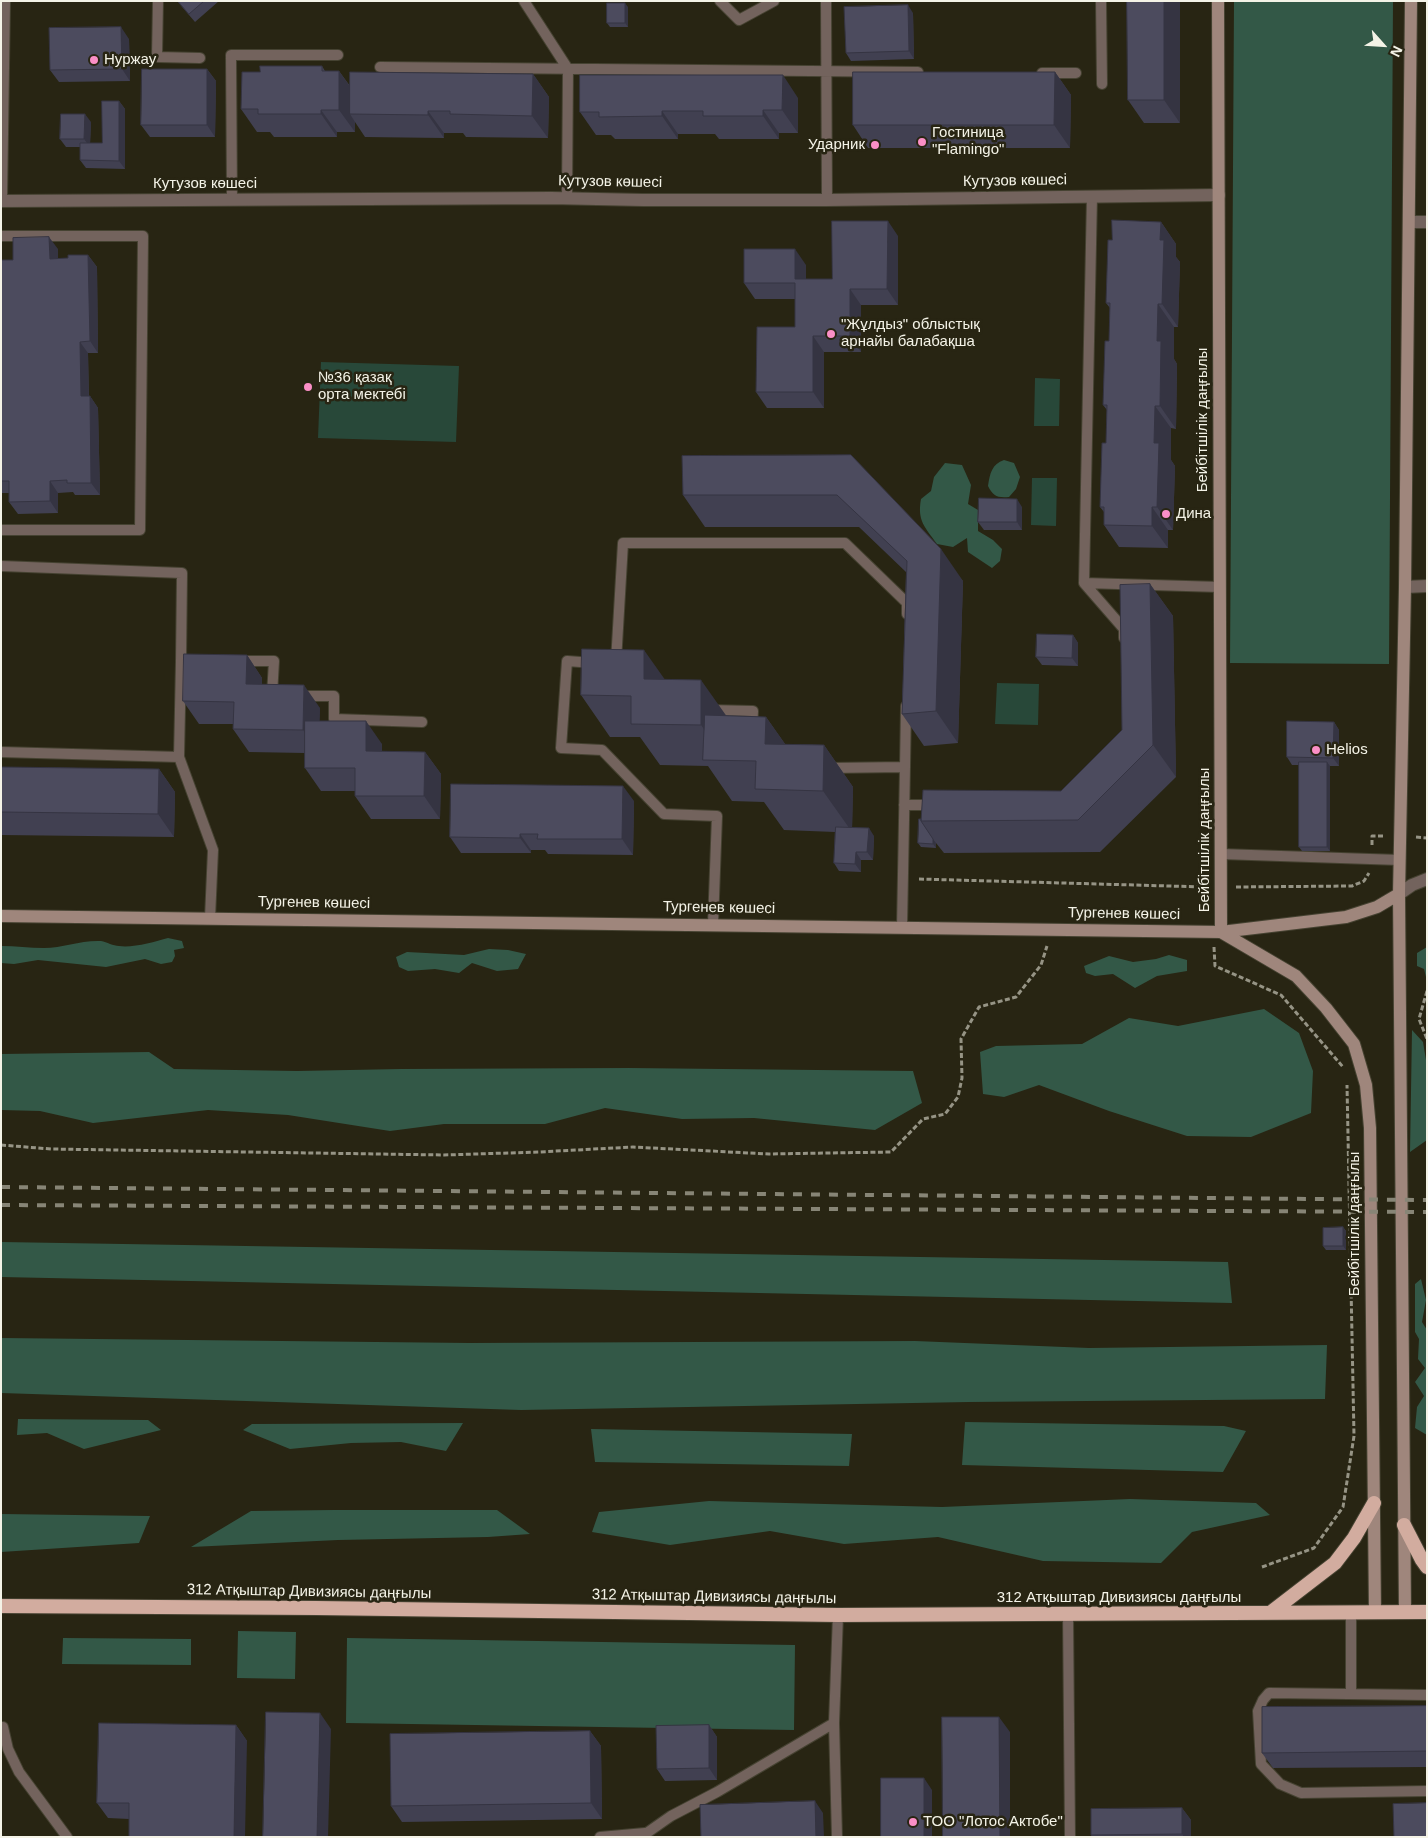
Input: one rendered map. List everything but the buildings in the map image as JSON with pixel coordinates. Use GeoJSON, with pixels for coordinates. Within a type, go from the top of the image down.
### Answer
{"type":"FeatureCollection","features":[{"type":"Feature","properties":{"kind":"highway"},"geometry":{"type":"LineString","coordinates":[[1270,1613],[1335,1563],[1354,1538],[1374,1504]]}},
{"type":"Feature","properties":{"kind":"highway"},"geometry":{"type":"LineString","coordinates":[[1404,1524],[1427,1567]]}},
{"type":"Feature","properties":{"kind":"highway","name":"312 Атқыштар Дивизиясы даңғылы"},"geometry":{"type":"LineString","coordinates":[[1,1606],[838,1615],[1427,1612]]}},
{"type":"Feature","properties":{"kind":"main road","name":"Бейбітшілік даңғылы"},"geometry":{"type":"LineString","coordinates":[[1218,1],[1221,888],[1217,932],[1296,976],[1326,1008],[1354,1044],[1366,1085],[1370,1128],[1376,1613]]}},
{"type":"Feature","properties":{"kind":"main road"},"geometry":{"type":"LineString","coordinates":[[1405,1612],[1399,894],[1405,587],[1411,1]]}},
{"type":"Feature","properties":{"kind":"main road","name":"Тургенев көшесі"},"geometry":{"type":"LineString","coordinates":[[1,916],[1053,928],[1217,932],[1346,917],[1377,907],[1399,894]]}},
{"type":"Feature","properties":{"kind":"street","name":"Кутузов көшесі"},"geometry":{"type":"LineString","coordinates":[[2,202],[567,198],[827,200],[1219,195]]}},
{"type":"Feature","properties":{"kind":"street"},"geometry":{"type":"LineString","coordinates":[[1408,222],[1427,222]]}},
{"type":"Feature","properties":{"kind":"street"},"geometry":{"type":"LineString","coordinates":[[1405,587],[1427,586]]}},
{"type":"Feature","properties":{"kind":"street","name":"Тургенев көшесі"},"geometry":{"type":"LineString","coordinates":[[1399,894],[1412,885],[1427,879]]}},
{"type":"Feature","properties":{"kind":"lane"},"geometry":{"type":"LineString","coordinates":[[2,202],[5,1]]}},
{"type":"Feature","properties":{"kind":"lane"},"geometry":{"type":"LineString","coordinates":[[158,1],[157,57],[200,58]]}},
{"type":"Feature","properties":{"kind":"lane"},"geometry":{"type":"LineString","coordinates":[[524,1],[568,69],[567,198]]}},
{"type":"Feature","properties":{"kind":"lane"},"geometry":{"type":"LineString","coordinates":[[720,1],[739,20],[774,1]]}},
{"type":"Feature","properties":{"kind":"lane"},"geometry":{"type":"LineString","coordinates":[[826,1],[827,200]]}},
{"type":"Feature","properties":{"kind":"lane"},"geometry":{"type":"LineString","coordinates":[[1101,1],[1102,84]]}},
{"type":"Feature","properties":{"kind":"lane"},"geometry":{"type":"LineString","coordinates":[[232,200],[231,55],[338,55]]}},
{"type":"Feature","properties":{"kind":"lane"},"geometry":{"type":"LineString","coordinates":[[380,67],[932,72]]}},
{"type":"Feature","properties":{"kind":"lane"},"geometry":{"type":"LineString","coordinates":[[1028,73],[1076,73]]}},
{"type":"Feature","properties":{"kind":"lane"},"geometry":{"type":"LineString","coordinates":[[1092,196],[1084,583],[1124,629],[1124,652]]}},
{"type":"Feature","properties":{"kind":"lane"},"geometry":{"type":"LineString","coordinates":[[1,236],[143,236],[140,530],[1,530]]}},
{"type":"Feature","properties":{"kind":"lane"},"geometry":{"type":"LineString","coordinates":[[713,924],[717,816],[664,814],[602,750],[561,748],[567,661],[616,664],[623,543],[845,543],[907,603],[907,622]]}},
{"type":"Feature","properties":{"kind":"lane"},"geometry":{"type":"LineString","coordinates":[[1,566],[182,573],[180,757],[213,850],[210,918]]}},
{"type":"Feature","properties":{"kind":"lane"},"geometry":{"type":"LineString","coordinates":[[1084,583],[1220,587]]}},
{"type":"Feature","properties":{"kind":"lane"},"geometry":{"type":"LineString","coordinates":[[181,662],[208,662]]}},
{"type":"Feature","properties":{"kind":"lane"},"geometry":{"type":"LineString","coordinates":[[227,662],[274,662],[272,695],[334,696],[334,719],[422,722]]}},
{"type":"Feature","properties":{"kind":"lane"},"geometry":{"type":"LineString","coordinates":[[902,927],[906,700]]}},
{"type":"Feature","properties":{"kind":"lane"},"geometry":{"type":"LineString","coordinates":[[698,710],[753,711],[752,736]]}},
{"type":"Feature","properties":{"kind":"lane"},"geometry":{"type":"LineString","coordinates":[[1,752],[180,757]]}},
{"type":"Feature","properties":{"kind":"lane"},"geometry":{"type":"LineString","coordinates":[[813,768],[905,767]]}},
{"type":"Feature","properties":{"kind":"lane"},"geometry":{"type":"LineString","coordinates":[[904,805],[943,805]]}},
{"type":"Feature","properties":{"kind":"lane"},"geometry":{"type":"LineString","coordinates":[[1221,854],[1400,860]]}},
{"type":"Feature","properties":{"kind":"lane"},"geometry":{"type":"LineString","coordinates":[[1351,1613],[1351,1694]]}},
{"type":"Feature","properties":{"kind":"lane"},"geometry":{"type":"LineString","coordinates":[[1068,1614],[1070,1837]]}},
{"type":"Feature","properties":{"kind":"lane"},"geometry":{"type":"LineString","coordinates":[[837,1837],[834,1723],[838,1615]]}},
{"type":"Feature","properties":{"kind":"lane"},"geometry":{"type":"LineString","coordinates":[[1427,1695],[1269,1694],[1258,1711],[1261,1764],[1280,1784],[1301,1793],[1427,1790]]}},
{"type":"Feature","properties":{"kind":"lane"},"geometry":{"type":"LineString","coordinates":[[600,1837],[643,1835],[672,1816],[717,1792],[834,1723]]}},
{"type":"Feature","properties":{"kind":"lane"},"geometry":{"type":"LineString","coordinates":[[3,1728],[8,1749],[19,1772],[67,1837]]}},
{"type":"Feature","properties":{"kind":"path"},"geometry":{"type":"LineString","coordinates":[[903,879],[1221,888],[1352,886],[1364,881],[1370,871],[1372,836],[1427,838]]}},
{"type":"Feature","properties":{"kind":"path"},"geometry":{"type":"LineString","coordinates":[[1,1145],[61,1149],[425,1155],[633,1147],[769,1154],[891,1152],[923,1119],[944,1114],[958,1097],[962,1078],[961,1039],[979,1007],[1016,997],[1041,965],[1053,928]]}},
{"type":"Feature","properties":{"kind":"path"},"geometry":{"type":"LineString","coordinates":[[1217,932],[1215,966],[1281,995],[1347,1072]]}},
{"type":"Feature","properties":{"kind":"path"},"geometry":{"type":"LineString","coordinates":[[1427,991],[1419,1019],[1427,1039]]}},
{"type":"Feature","properties":{"kind":"path"},"geometry":{"type":"LineString","coordinates":[[1262,1567],[1314,1548],[1343,1507],[1354,1436],[1347,1082]]}},
{"type":"Feature","properties":{"kind":"green space"},"geometry":{"type":"Polygon","coordinates":[[[1234,1],[1393,1],[1389,664],[1230,663],[1234,1]]]}},
{"type":"Feature","properties":{"kind":"green space"},"geometry":{"type":"Polygon","coordinates":[[[321,362],[459,366],[456,442],[318,438],[321,362]]]}},
{"type":"Feature","properties":{"kind":"green space"},"geometry":{"type":"Polygon","coordinates":[[[1035,378],[1060,379],[1059,426],[1034,426],[1035,378]]]}},
{"type":"Feature","properties":{"kind":"green space"},"geometry":{"type":"Polygon","coordinates":[[[1004,460],[1014,463],[1020,477],[1016,489],[1009,497],[996,496],[988,486],[992,470],[1004,460]]]}},
{"type":"Feature","properties":{"kind":"green space"},"geometry":{"type":"Polygon","coordinates":[[[945,463],[962,465],[971,485],[968,504],[978,510],[978,531],[993,540],[1002,549],[1000,561],[992,568],[968,552],[967,538],[953,547],[937,544],[923,523],[920,513],[921,499],[931,491],[934,477],[945,463]]]}},
{"type":"Feature","properties":{"kind":"green space"},"geometry":{"type":"Polygon","coordinates":[[[1032,478],[1057,478],[1056,526],[1031,525],[1032,478]]]}},
{"type":"Feature","properties":{"kind":"green space"},"geometry":{"type":"Polygon","coordinates":[[[997,683],[1039,684],[1038,725],[995,724],[997,683]]]}},
{"type":"Feature","properties":{"kind":"green space"},"geometry":{"type":"Polygon","coordinates":[[[168,938],[182,941],[184,948],[174,950],[175,956],[172,962],[161,964],[145,959],[106,967],[38,960],[14,964],[1,963],[1,946],[51,948],[101,941],[117,946],[131,946],[168,938]]]}},
{"type":"Feature","properties":{"kind":"green space"},"geometry":{"type":"Polygon","coordinates":[[[1427,947],[1427,981],[1424,969],[1417,966],[1417,953],[1427,947]]]}},
{"type":"Feature","properties":{"kind":"green space"},"geometry":{"type":"Polygon","coordinates":[[[489,949],[508,950],[526,954],[518,969],[497,971],[472,963],[459,973],[435,969],[408,971],[399,967],[396,957],[407,952],[464,955],[489,949]]]}},
{"type":"Feature","properties":{"kind":"green space"},"geometry":{"type":"Polygon","coordinates":[[[1169,955],[1187,960],[1187,971],[1157,976],[1135,988],[1113,974],[1095,976],[1086,973],[1084,966],[1109,956],[1133,962],[1169,955]]]}},
{"type":"Feature","properties":{"kind":"green space"},"geometry":{"type":"Polygon","coordinates":[[[1264,1009],[1299,1033],[1313,1071],[1311,1113],[1251,1137],[1187,1136],[1109,1111],[1039,1085],[1004,1097],[983,1094],[980,1052],[996,1046],[1082,1044],[1129,1018],[1178,1026],[1264,1009]]]}},
{"type":"Feature","properties":{"kind":"green space"},"geometry":{"type":"Polygon","coordinates":[[[1412,1030],[1423,1042],[1426,1060],[1427,1140],[1410,1152],[1412,1030]]]}},
{"type":"Feature","properties":{"kind":"green space"},"geometry":{"type":"Polygon","coordinates":[[[149,1052],[174,1069],[297,1071],[629,1068],[913,1071],[922,1103],[875,1130],[754,1118],[682,1119],[605,1108],[545,1124],[444,1124],[390,1131],[288,1115],[208,1110],[93,1123],[40,1111],[1,1110],[1,1054],[149,1052]]]}},
{"type":"Feature","properties":{"kind":"green space"},"geometry":{"type":"Polygon","coordinates":[[[1,1242],[1228,1262],[1232,1303],[1,1277],[1,1242]]]}},
{"type":"Feature","properties":{"kind":"green space"},"geometry":{"type":"Polygon","coordinates":[[[1421,1279],[1426,1300],[1422,1322],[1427,1330],[1427,1435],[1415,1428],[1417,1407],[1424,1396],[1415,1382],[1425,1368],[1418,1359],[1419,1339],[1415,1332],[1415,1284],[1421,1279]]]}},
{"type":"Feature","properties":{"kind":"green space"},"geometry":{"type":"Polygon","coordinates":[[[1,1338],[470,1343],[915,1341],[1089,1348],[1327,1345],[1325,1399],[969,1402],[521,1410],[1,1393],[1,1338]]]}},
{"type":"Feature","properties":{"kind":"green space"},"geometry":{"type":"Polygon","coordinates":[[[18,1419],[148,1420],[161,1430],[84,1449],[47,1433],[17,1435],[18,1419]]]}},
{"type":"Feature","properties":{"kind":"green space"},"geometry":{"type":"Polygon","coordinates":[[[965,1422],[1224,1426],[1246,1431],[1223,1472],[962,1465],[965,1422]]]}},
{"type":"Feature","properties":{"kind":"green space"},"geometry":{"type":"Polygon","coordinates":[[[463,1423],[446,1451],[401,1442],[351,1443],[290,1449],[243,1430],[252,1424],[463,1423]]]}},
{"type":"Feature","properties":{"kind":"green space"},"geometry":{"type":"Polygon","coordinates":[[[591,1429],[852,1434],[849,1466],[595,1462],[591,1429]]]}},
{"type":"Feature","properties":{"kind":"green space"},"geometry":{"type":"Polygon","coordinates":[[[1130,1499],[1256,1503],[1270,1515],[1192,1532],[1161,1563],[1043,1561],[938,1537],[844,1544],[770,1531],[670,1545],[592,1532],[599,1512],[709,1501],[942,1507],[1130,1499]]]}},
{"type":"Feature","properties":{"kind":"green space"},"geometry":{"type":"Polygon","coordinates":[[[497,1510],[530,1534],[191,1547],[251,1511],[497,1510]]]}},
{"type":"Feature","properties":{"kind":"green space"},"geometry":{"type":"Polygon","coordinates":[[[1,1514],[150,1516],[139,1543],[1,1552],[1,1514]]]}},
{"type":"Feature","properties":{"kind":"green space"},"geometry":{"type":"Polygon","coordinates":[[[238,1631],[296,1632],[295,1679],[237,1678],[238,1631]]]}},
{"type":"Feature","properties":{"kind":"green space"},"geometry":{"type":"Polygon","coordinates":[[[63,1638],[191,1639],[191,1665],[62,1664],[63,1638]]]}},
{"type":"Feature","properties":{"kind":"green space"},"geometry":{"type":"Polygon","coordinates":[[[347,1638],[795,1645],[794,1730],[346,1723],[347,1638]]]}},
{"type":"Feature","properties":{"kind":"railway"},"geometry":{"type":"LineString","coordinates":[[1,1187],[1427,1200]]}},
{"type":"Feature","properties":{"kind":"railway"},"geometry":{"type":"LineString","coordinates":[[1,1205],[1427,1212]]}},
{"type":"Feature","properties":{"kind":"place","name":"Нуржау"},"geometry":{"type":"Point","coordinates":[94,60]}},
{"type":"Feature","properties":{"kind":"place","name":"Гостиница \"Flamingo\""},"geometry":{"type":"Point","coordinates":[922,142]}},
{"type":"Feature","properties":{"kind":"place","name":"Ударник"},"geometry":{"type":"Point","coordinates":[875,145]}},
{"type":"Feature","properties":{"kind":"place","name":"\"Жұлдыз\" облыстық арнайы балабақша"},"geometry":{"type":"Point","coordinates":[831,334]}},
{"type":"Feature","properties":{"kind":"place","name":"№36 қазақ орта мектебі"},"geometry":{"type":"Point","coordinates":[308,387]}},
{"type":"Feature","properties":{"kind":"place","name":"Дина"},"geometry":{"type":"Point","coordinates":[1166,514]}},
{"type":"Feature","properties":{"kind":"place","name":"Helios"},"geometry":{"type":"Point","coordinates":[1316,750]}},
{"type":"Feature","properties":{"kind":"place","name":"ТОО \"Лотос Актобе\""},"geometry":{"type":"Point","coordinates":[913,1822]}}]}
